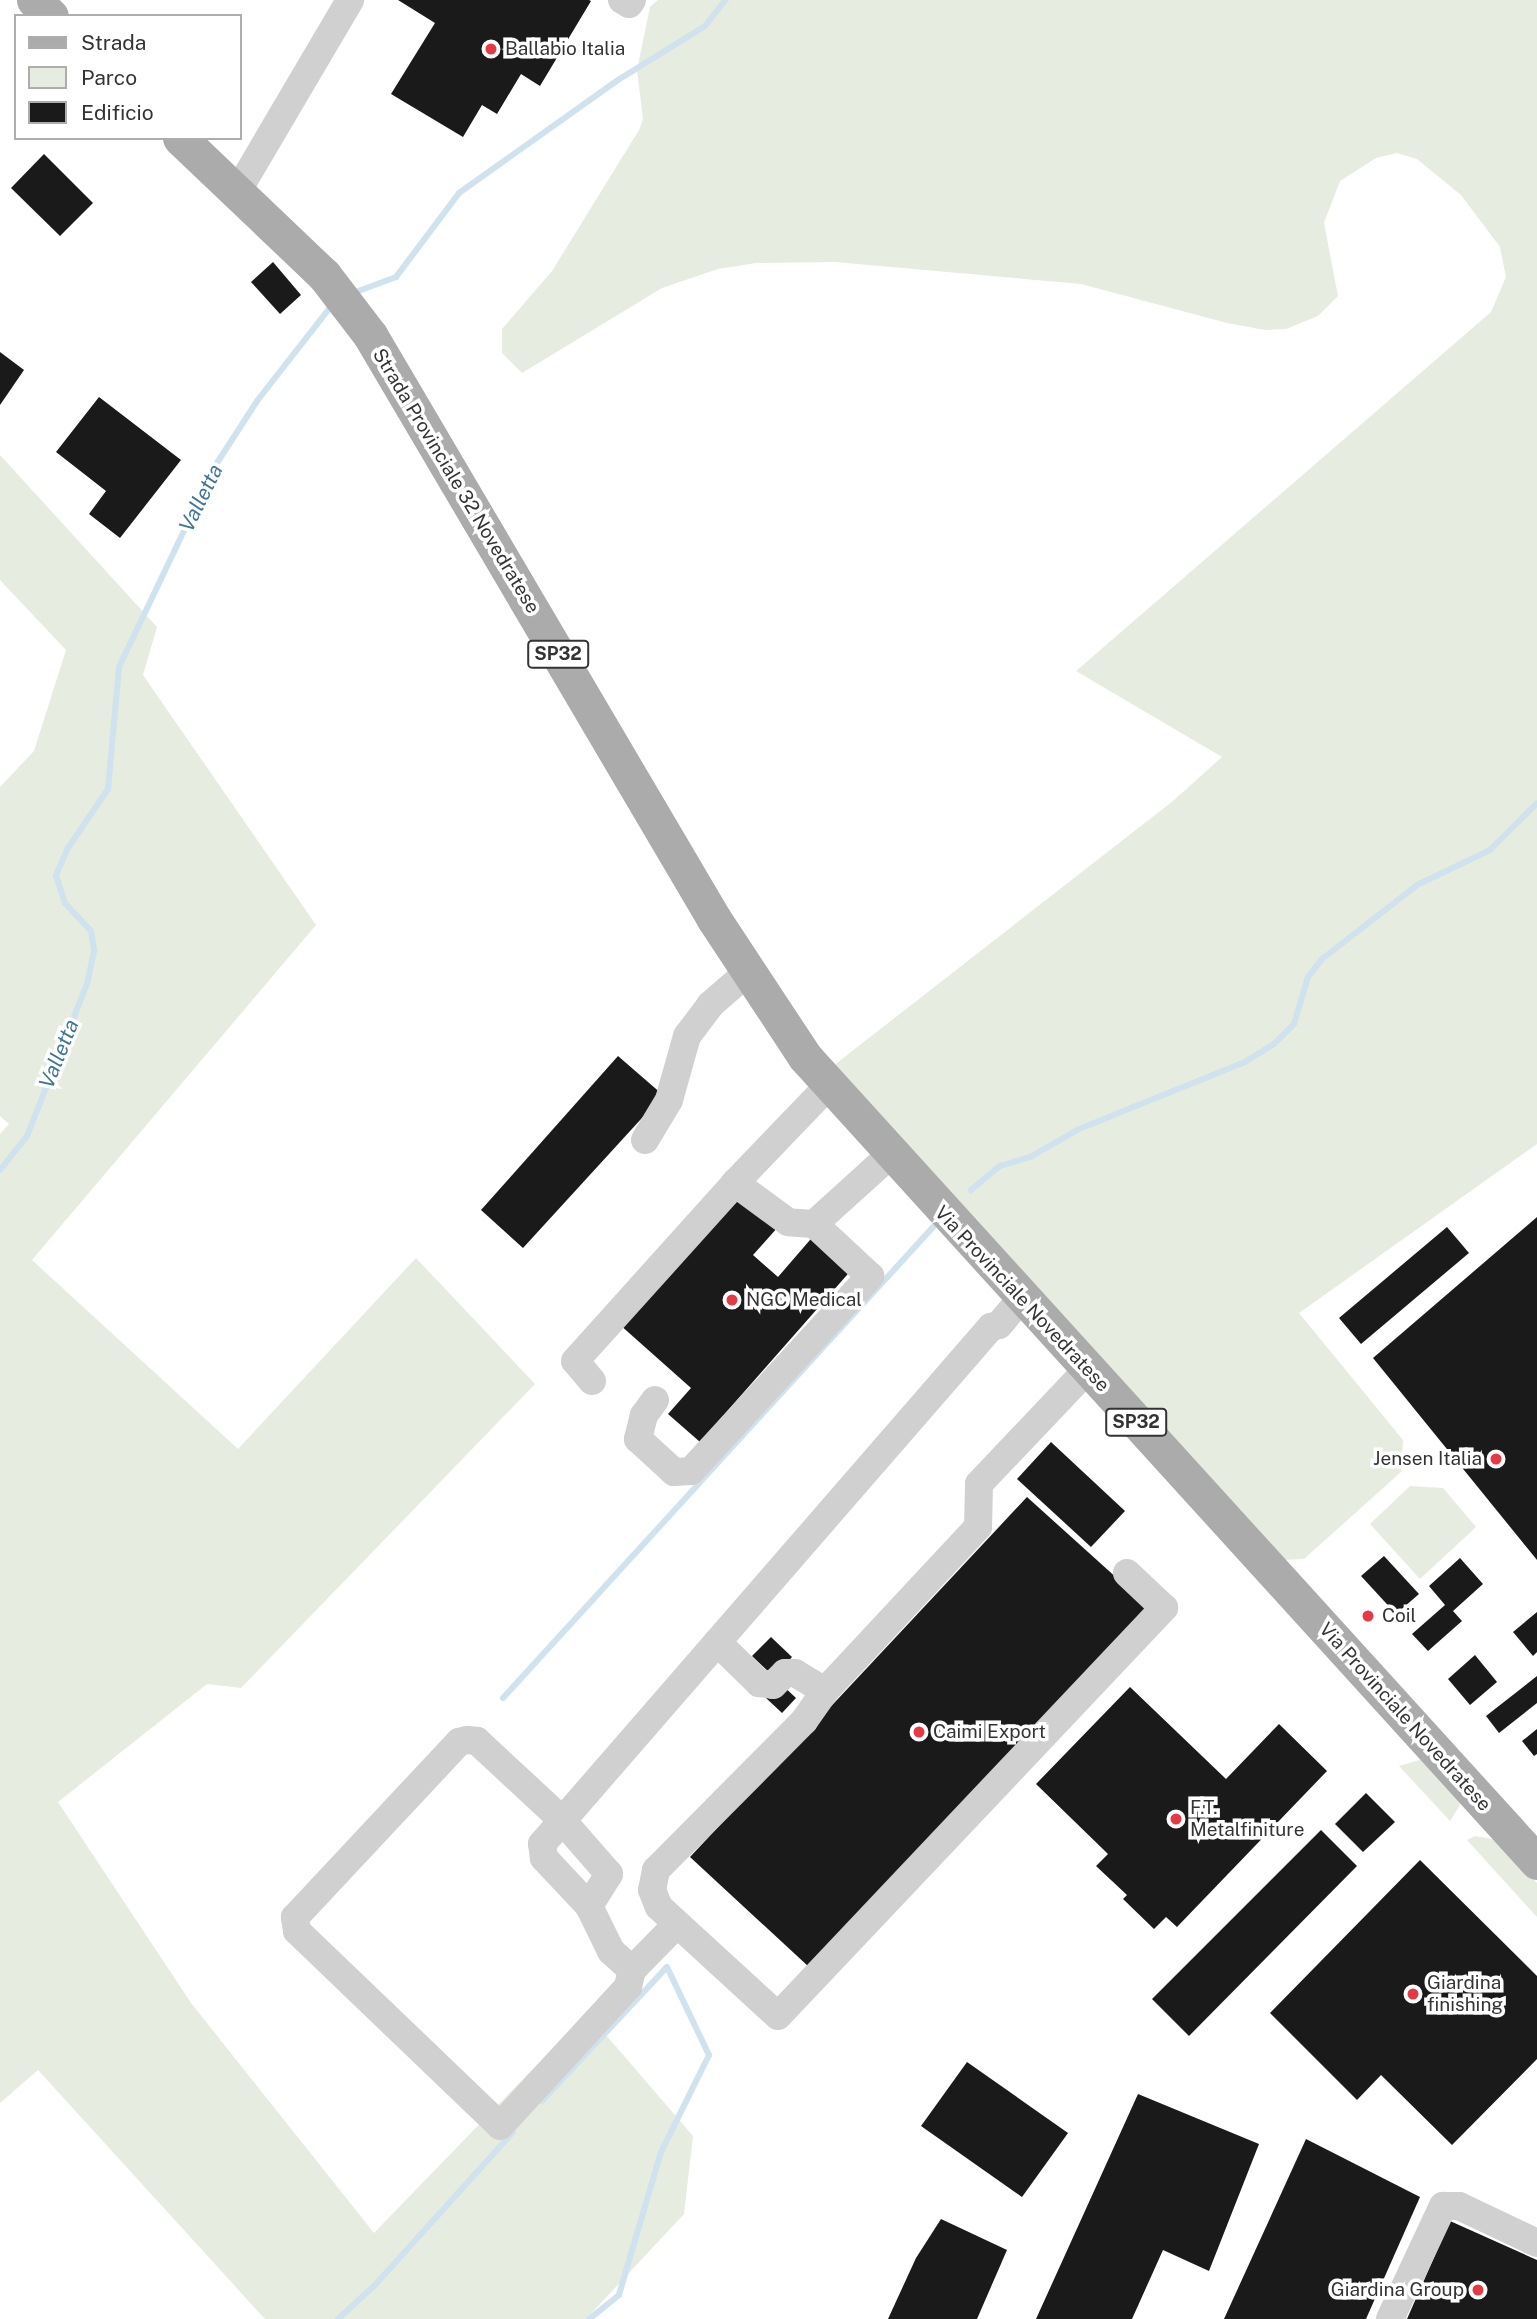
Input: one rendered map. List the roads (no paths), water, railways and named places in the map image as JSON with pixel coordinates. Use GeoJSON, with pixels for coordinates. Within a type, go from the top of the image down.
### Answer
{"type":"FeatureCollection","features":[{"type":"Feature","properties":{"kind":"main road"},"geometry":{"type":"LineString","coordinates":[[34,0],[49,14]]}},
{"type":"Feature","properties":{"kind":"main road","name":"Strada Provinciale 32 Novedratese"},"geometry":{"type":"LineString","coordinates":[[182,140],[324,275],[370,335],[748,972]]}},
{"type":"Feature","properties":{"kind":"main road","name":"Via Provinciale Novedratese"},"geometry":{"type":"LineString","coordinates":[[748,972],[828,1085],[1537,1863]]}},
{"type":"Feature","properties":{"kind":"lane"},"geometry":{"type":"LineString","coordinates":[[237,192],[350,0]]}},
{"type":"Feature","properties":{"kind":"lane"},"geometry":{"type":"LineString","coordinates":[[622,0],[629,4],[632,0]]}},
{"type":"Feature","properties":{"kind":"lane"},"geometry":{"type":"LineString","coordinates":[[645,1140],[669,1100],[687,1036],[710,1005],[748,972]]}},
{"type":"Feature","properties":{"kind":"lane"},"geometry":{"type":"LineString","coordinates":[[592,1381],[575,1361],[735,1182],[828,1085]]}},
{"type":"Feature","properties":{"kind":"lane"},"geometry":{"type":"LineString","coordinates":[[814,1224],[890,1155]]}},
{"type":"Feature","properties":{"kind":"lane"},"geometry":{"type":"LineString","coordinates":[[655,1400],[644,1415],[638,1439],[674,1472],[691,1472],[870,1276],[814,1224],[788,1222],[735,1182]]}},
{"type":"Feature","properties":{"kind":"lane"},"geometry":{"type":"LineString","coordinates":[[632,1970],[611,1951],[589,1906],[544,1858],[542,1844],[990,1327],[999,1325],[1022,1298]]}},
{"type":"Feature","properties":{"kind":"lane"},"geometry":{"type":"LineString","coordinates":[[1087,1370],[979,1484],[978,1527],[825,1691],[804,1721],[656,1870],[652,1890],[659,1907],[778,2016],[1164,1608],[1127,1573]]}},
{"type":"Feature","properties":{"kind":"lane"},"geometry":{"type":"LineString","coordinates":[[717,1642],[759,1683],[773,1685],[785,1673],[794,1673],[825,1691]]}},
{"type":"Feature","properties":{"kind":"lane"},"geometry":{"type":"LineString","coordinates":[[589,1906],[609,1874],[561,1819],[477,1741],[459,1742],[295,1917],[297,1931],[500,2126],[628,1987],[632,1970],[677,1924]]}},
{"type":"Feature","properties":{"kind":"lane"},"geometry":{"type":"LineString","coordinates":[[1390,2319],[1443,2206],[1459,2206],[1537,2243]]}},
{"type":"Feature","properties":{"kind":"waterway","name":"Valletta"},"geometry":{"type":"LineString","coordinates":[[353,293],[396,277],[459,193],[618,80],[705,26],[725,0]]}},
{"type":"Feature","properties":{"kind":"waterway","name":"Valletta"},"geometry":{"type":"LineString","coordinates":[[0,1170],[27,1136],[87,984],[94,950],[91,931],[65,903],[56,875],[68,848],[108,789],[119,667],[215,466],[257,401],[332,305]]}},
{"type":"Feature","properties":{"kind":"waterway"},"geometry":{"type":"LineString","coordinates":[[971,1190],[1000,1166],[1032,1156],[1079,1129],[1245,1062],[1274,1044],[1294,1024],[1308,977],[1322,959],[1417,885],[1490,850],[1537,803]]}},
{"type":"Feature","properties":{"kind":"waterway"},"geometry":{"type":"LineString","coordinates":[[503,1698],[934,1226]]}},
{"type":"Feature","properties":{"kind":"waterway"},"geometry":{"type":"LineString","coordinates":[[542,2101],[667,1967],[709,2055],[661,2152],[619,2295],[589,2319]]}},
{"type":"Feature","properties":{"kind":"waterway"},"geometry":{"type":"LineString","coordinates":[[338,2319],[374,2286],[513,2132]]}},
{"type":"Feature","properties":{"kind":"place","name":"Ballabio Italia"},"geometry":{"type":"Point","coordinates":[491,49]}},
{"type":"Feature","properties":{"kind":"place","name":"NGC Medical"},"geometry":{"type":"Point","coordinates":[732,1300]}},
{"type":"Feature","properties":{"kind":"place","name":"Jensen Italia"},"geometry":{"type":"Point","coordinates":[1496,1459]}},
{"type":"Feature","properties":{"kind":"place","name":"Coil"},"geometry":{"type":"Point","coordinates":[1368,1616]}},
{"type":"Feature","properties":{"kind":"place","name":"Caimi Export"},"geometry":{"type":"Point","coordinates":[919,1732]}},
{"type":"Feature","properties":{"kind":"place","name":"F.T. Metalfiniture"},"geometry":{"type":"Point","coordinates":[1176,1819]}},
{"type":"Feature","properties":{"kind":"place","name":"Giardina finishing"},"geometry":{"type":"Point","coordinates":[1413,1994]}},
{"type":"Feature","properties":{"kind":"place","name":"Giardina Group"},"geometry":{"type":"Point","coordinates":[1478,2290]}}]}
